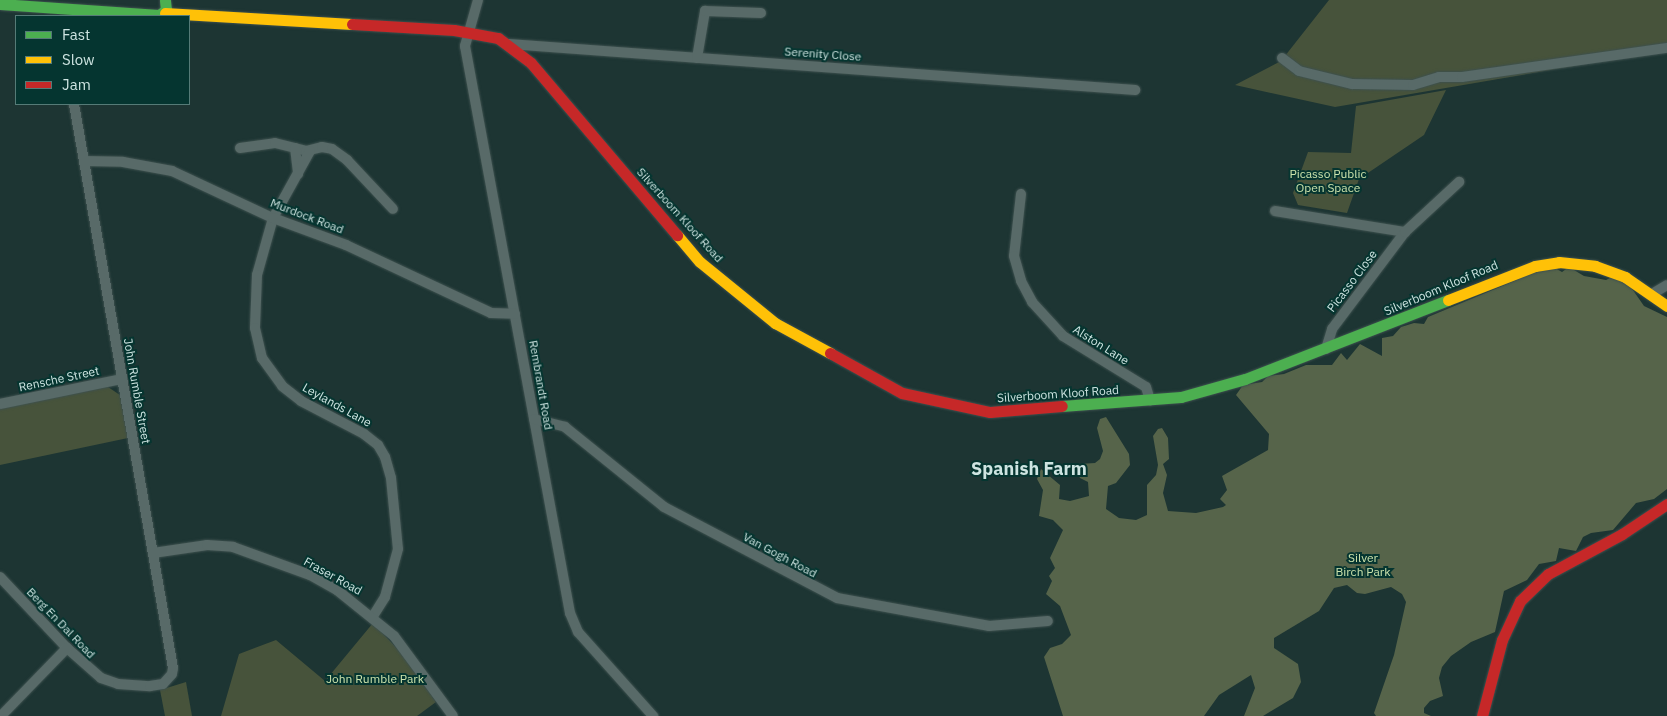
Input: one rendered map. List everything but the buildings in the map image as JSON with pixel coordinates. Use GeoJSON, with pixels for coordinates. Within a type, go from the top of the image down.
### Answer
{"type":"FeatureCollection","features":[{"type":"Feature","properties":{"kind":"street","name":"Rembrandt Road"},"geometry":{"type":"LineString","coordinates":[[478,0],[465,46],[574,626],[653,716]]}},
{"type":"Feature","properties":{"kind":"street"},"geometry":{"type":"LineString","coordinates":[[0,4],[57,12],[150,7],[159,15],[166,5]]}},
{"type":"Feature","properties":{"kind":"street","name":"Silverboom Kloof Road"},"geometry":{"type":"LineString","coordinates":[[166,5],[186,12],[469,32],[508,44],[531,63],[700,262],[774,323],[807,344],[902,393],[990,412],[1181,397],[1215,388],[1326,349],[1535,266],[1559,262],[1595,266],[1625,277],[1667,306]]}},
{"type":"Feature","properties":{"kind":"street"},"geometry":{"type":"LineString","coordinates":[[697,58],[705,10],[761,13]]}},
{"type":"Feature","properties":{"kind":"street","name":"Serenity Close"},"geometry":{"type":"LineString","coordinates":[[508,44],[1135,90]]}},
{"type":"Feature","properties":{"kind":"street"},"geometry":{"type":"LineString","coordinates":[[1282,58],[1299,71],[1352,84],[1413,85],[1439,77],[1462,77],[1667,48]]}},
{"type":"Feature","properties":{"kind":"street","name":"John Rumble Street"},"geometry":{"type":"LineString","coordinates":[[74,105],[174,668],[166,681]]}},
{"type":"Feature","properties":{"kind":"street"},"geometry":{"type":"LineString","coordinates":[[240,148],[275,143],[310,151],[322,147],[339,153],[393,209]]}},
{"type":"Feature","properties":{"kind":"street"},"geometry":{"type":"LineString","coordinates":[[295,148],[298,174]]}},
{"type":"Feature","properties":{"kind":"street","name":"Leylands Lane"},"geometry":{"type":"LineString","coordinates":[[310,151],[273,218],[255,294],[255,328],[262,358],[289,393],[364,434],[378,445],[391,478],[398,549],[393,575],[373,616]]}},
{"type":"Feature","properties":{"kind":"street","name":"Murdock Road"},"geometry":{"type":"LineString","coordinates":[[84,160],[123,162],[172,171],[273,218],[346,245],[491,313],[515,314]]}},
{"type":"Feature","properties":{"kind":"street","name":"Picasso Close"},"geometry":{"type":"LineString","coordinates":[[1326,349],[1332,329],[1405,232],[1459,182]]}},
{"type":"Feature","properties":{"kind":"street","name":"Alston Lane"},"geometry":{"type":"LineString","coordinates":[[1021,194],[1014,256],[1021,281],[1032,302],[1063,336],[1146,387],[1150,400]]}},
{"type":"Feature","properties":{"kind":"street"},"geometry":{"type":"LineString","coordinates":[[1275,211],[1405,232]]}},
{"type":"Feature","properties":{"kind":"street"},"geometry":{"type":"LineString","coordinates":[[1652,294],[1667,285]]}},
{"type":"Feature","properties":{"kind":"street","name":"Rensche Street"},"geometry":{"type":"LineString","coordinates":[[0,404],[122,379]]}},
{"type":"Feature","properties":{"kind":"street","name":"Van Gogh Road"},"geometry":{"type":"LineString","coordinates":[[534,418],[565,427],[664,507],[836,598],[989,626],[1048,621]]}},
{"type":"Feature","properties":{"kind":"street"},"geometry":{"type":"LineString","coordinates":[[1482,716],[1502,640],[1520,601],[1548,574],[1622,534],[1667,504]]}},
{"type":"Feature","properties":{"kind":"street","name":"Fraser Road"},"geometry":{"type":"LineString","coordinates":[[153,553],[206,546],[244,550],[310,575],[373,616],[412,657],[453,716]]}},
{"type":"Feature","properties":{"kind":"street","name":"Berg En Dal Road"},"geometry":{"type":"LineString","coordinates":[[0,577],[89,670],[110,682],[150,686],[166,681]]}},
{"type":"Feature","properties":{"kind":"street"},"geometry":{"type":"LineString","coordinates":[[1,716],[67,648]]}},
{"type":"Feature","properties":{"kind":"green space"},"geometry":{"type":"Polygon","coordinates":[[[1329,0],[1667,0],[1667,50],[1335,107],[1235,85],[1281,61],[1329,0]]]}},
{"type":"Feature","properties":{"kind":"green space","name":"Picasso Public Open Space"},"geometry":{"type":"Polygon","coordinates":[[[1446,90],[1424,135],[1359,179],[1347,213],[1298,205],[1293,193],[1308,152],[1351,153],[1356,106],[1446,90]]]}},
{"type":"Feature","properties":{"kind":"green space","name":"Silver Birch Park"},"geometry":{"type":"Polygon","coordinates":[[[1569,267],[1584,276],[1606,280],[1612,277],[1628,283],[1644,306],[1667,317],[1667,489],[1654,499],[1636,503],[1613,530],[1591,533],[1583,537],[1576,551],[1559,548],[1556,561],[1539,564],[1527,580],[1504,591],[1495,632],[1471,642],[1451,656],[1442,667],[1439,678],[1443,696],[1430,701],[1424,708],[1424,713],[1431,716],[1376,716],[1374,713],[1394,655],[1406,602],[1402,594],[1391,587],[1365,594],[1357,593],[1347,585],[1334,588],[1319,611],[1274,638],[1274,648],[1298,664],[1301,682],[1293,698],[1263,716],[1244,716],[1255,688],[1251,675],[1219,695],[1204,716],[1063,716],[1044,657],[1050,648],[1062,644],[1071,635],[1060,606],[1046,594],[1052,581],[1049,576],[1055,568],[1050,558],[1063,530],[1053,520],[1039,516],[1043,490],[1037,479],[1041,469],[1060,485],[1059,499],[1070,501],[1089,496],[1088,482],[1080,478],[1074,468],[1079,464],[1095,463],[1100,459],[1103,451],[1097,428],[1100,419],[1106,417],[1129,454],[1130,465],[1116,483],[1108,486],[1106,509],[1119,518],[1136,520],[1147,515],[1147,485],[1156,475],[1158,465],[1153,436],[1158,429],[1162,428],[1168,438],[1169,459],[1163,464],[1167,475],[1163,493],[1168,511],[1196,513],[1223,507],[1226,505],[1220,499],[1227,490],[1222,476],[1268,450],[1269,434],[1236,395],[1243,385],[1262,382],[1268,376],[1284,374],[1306,365],[1332,365],[1341,353],[1347,360],[1360,344],[1382,356],[1382,338],[1393,336],[1401,327],[1414,323],[1424,324],[1428,317],[1533,273],[1555,268],[1562,272],[1569,267]]]}},
{"type":"Feature","properties":{"kind":"green space"},"geometry":{"type":"Polygon","coordinates":[[[108,387],[120,395],[128,438],[0,465],[0,407],[108,387]]]}},
{"type":"Feature","properties":{"kind":"green space","name":"John Rumble Park"},"geometry":{"type":"Polygon","coordinates":[[[373,623],[405,657],[436,702],[417,716],[221,716],[239,654],[276,640],[325,681],[373,623]]]}},
{"type":"Feature","properties":{"kind":"green space"},"geometry":{"type":"Polygon","coordinates":[[[186,682],[192,716],[165,716],[160,690],[186,682]]]}},
{"type":"Feature","properties":{"kind":"traffic: fast"},"geometry":{"type":"LineString","coordinates":[[0,4],[159,15],[166,10],[165,0]]}},
{"type":"Feature","properties":{"kind":"traffic: fast"},"geometry":{"type":"LineString","coordinates":[[1062,406],[1181,397],[1245,379],[1448,300]]}},
{"type":"Feature","properties":{"kind":"traffic: slow"},"geometry":{"type":"LineString","coordinates":[[165,13],[352,24]]}},
{"type":"Feature","properties":{"kind":"traffic: slow"},"geometry":{"type":"LineString","coordinates":[[677,235],[700,262],[775,323],[830,353]]}},
{"type":"Feature","properties":{"kind":"traffic: slow"},"geometry":{"type":"LineString","coordinates":[[1448,300],[1535,266],[1559,262],[1595,266],[1625,277],[1667,306]]}},
{"type":"Feature","properties":{"kind":"traffic: jam"},"geometry":{"type":"LineString","coordinates":[[352,24],[454,30],[498,38],[531,63],[677,235]]}},
{"type":"Feature","properties":{"kind":"traffic: jam"},"geometry":{"type":"LineString","coordinates":[[830,353],[902,393],[990,412],[1062,406]]}},
{"type":"Feature","properties":{"kind":"traffic: jam"},"geometry":{"type":"LineString","coordinates":[[1482,716],[1502,640],[1520,601],[1548,574],[1622,534],[1667,504]]}},
{"type":"Feature","properties":{"kind":"district","name":"Spanish Farm"},"geometry":{"type":"Point","coordinates":[1029,469]}}]}
